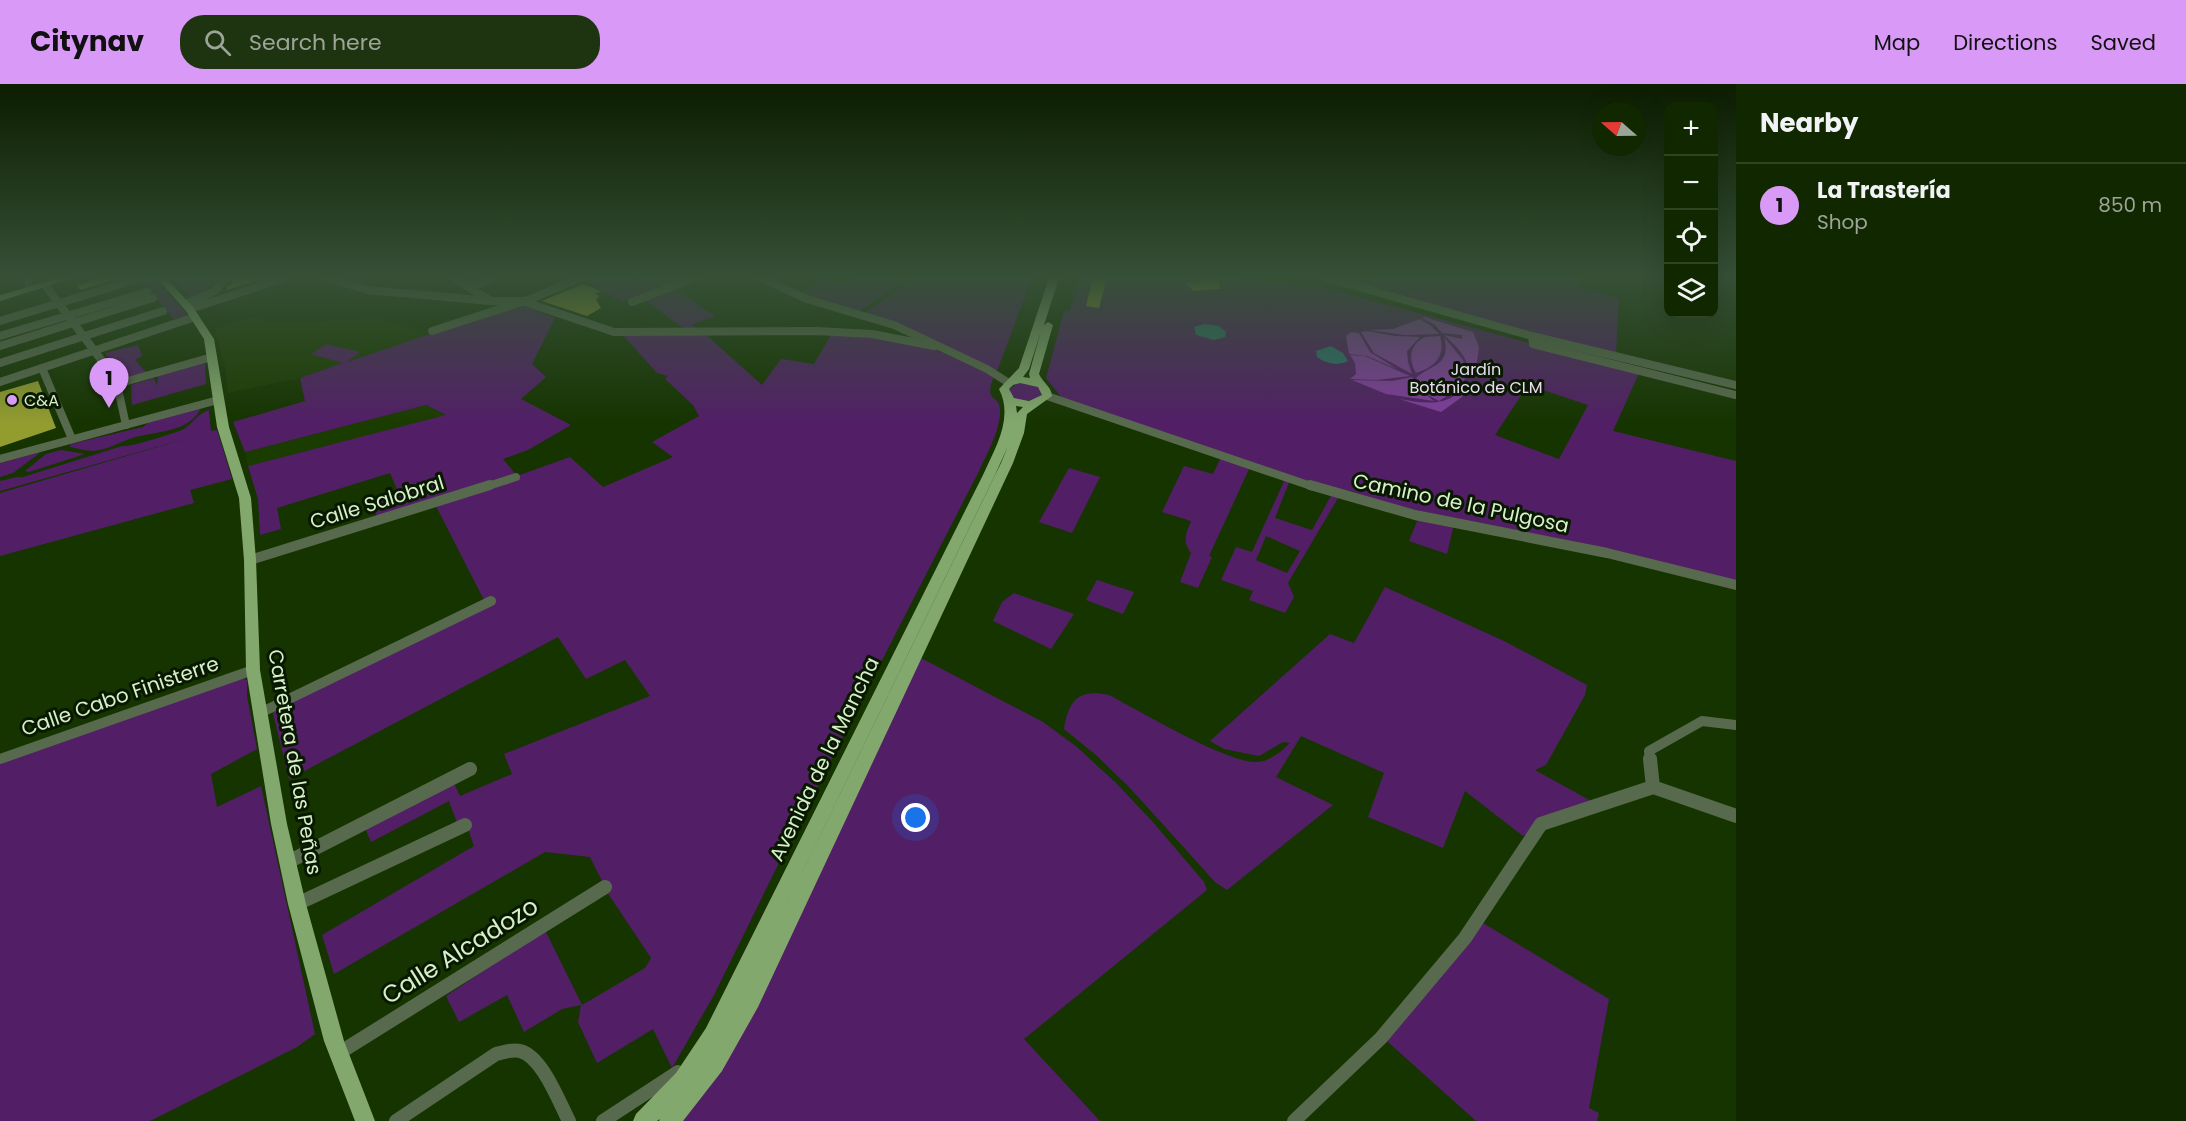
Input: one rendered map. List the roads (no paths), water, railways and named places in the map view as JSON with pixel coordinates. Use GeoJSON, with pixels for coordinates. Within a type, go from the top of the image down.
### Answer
{"type":"FeatureCollection","features":[{"type":"Feature","properties":{"kind":"main road","name":"Carretera de las Peñas"},"geometry":{"type":"LineString","coordinates":[[201,326],[209,339],[223,427],[245,498],[250,561],[253,670],[288,862],[334,1041],[364,1121]]}},
{"type":"Feature","properties":{"kind":"main road"},"geometry":{"type":"LineString","coordinates":[[1011,382],[1024,369],[1038,326]]}},
{"type":"Feature","properties":{"kind":"main road"},"geometry":{"type":"LineString","coordinates":[[1047,396],[1046,388],[1034,379],[1048,326]]}},
{"type":"Feature","properties":{"kind":"main road"},"geometry":{"type":"LineString","coordinates":[[1011,382],[1026,380],[1038,383]]}},
{"type":"Feature","properties":{"kind":"main road","name":"Avenida de la Mancha"},"geometry":{"type":"LineString","coordinates":[[643,1121],[683,1080],[712,1035],[989,475],[1006,434],[1012,412],[1010,400],[1004,389],[1011,382]]}},
{"type":"Feature","properties":{"kind":"main road","name":"Avenida de la Mancha"},"geometry":{"type":"LineString","coordinates":[[669,1121],[707,1077],[723,1053],[751,1000],[1007,463],[1018,433],[1021,416],[1025,409],[1047,396]]}},
{"type":"Feature","properties":{"kind":"main road"},"geometry":{"type":"LineString","coordinates":[[1010,400],[1020,404],[1034,404]]}},
{"type":"Feature","properties":{"kind":"street"},"geometry":{"type":"LineString","coordinates":[[4,335],[32,326]]}},
{"type":"Feature","properties":{"kind":"street"},"geometry":{"type":"LineString","coordinates":[[0,346],[64,326]]}},
{"type":"Feature","properties":{"kind":"street"},"geometry":{"type":"LineString","coordinates":[[77,326],[117,384],[126,425]]}},
{"type":"Feature","properties":{"kind":"street"},"geometry":{"type":"LineString","coordinates":[[0,363],[114,326]]}},
{"type":"Feature","properties":{"kind":"street"},"geometry":{"type":"LineString","coordinates":[[0,382],[169,326]]}},
{"type":"Feature","properties":{"kind":"street"},"geometry":{"type":"LineString","coordinates":[[432,330],[443,326]]}},
{"type":"Feature","properties":{"kind":"street"},"geometry":{"type":"LineString","coordinates":[[597,326],[614,332],[822,331],[872,334],[934,345]]}},
{"type":"Feature","properties":{"kind":"street"},"geometry":{"type":"LineString","coordinates":[[897,326],[1011,382]]}},
{"type":"Feature","properties":{"kind":"street"},"geometry":{"type":"LineString","coordinates":[[1498,326],[1736,385]]}},
{"type":"Feature","properties":{"kind":"street"},"geometry":{"type":"LineString","coordinates":[[4,335],[14,342]]}},
{"type":"Feature","properties":{"kind":"street"},"geometry":{"type":"LineString","coordinates":[[1532,336],[1533,344],[1736,395]]}},
{"type":"Feature","properties":{"kind":"street"},"geometry":{"type":"LineString","coordinates":[[117,384],[212,357]]}},
{"type":"Feature","properties":{"kind":"street"},"geometry":{"type":"LineString","coordinates":[[42,368],[72,439]]}},
{"type":"Feature","properties":{"kind":"street","name":"Camino de la Pulgosa"},"geometry":{"type":"LineString","coordinates":[[1047,396],[1339,495],[1415,515],[1607,553],[1736,585]]}},
{"type":"Feature","properties":{"kind":"street"},"geometry":{"type":"LineString","coordinates":[[0,459],[218,400]]}},
{"type":"Feature","properties":{"kind":"street","name":"Calle Salobral"},"geometry":{"type":"LineString","coordinates":[[250,561],[516,477]]}},
{"type":"Feature","properties":{"kind":"street"},"geometry":{"type":"LineString","coordinates":[[260,713],[491,602]]}},
{"type":"Feature","properties":{"kind":"street","name":"Calle Cabo Finisterre"},"geometry":{"type":"LineString","coordinates":[[0,759],[253,670]]}},
{"type":"Feature","properties":{"kind":"street"},"geometry":{"type":"LineString","coordinates":[[1653,787],[1649,751],[1702,721],[1736,725]]}},
{"type":"Feature","properties":{"kind":"street"},"geometry":{"type":"LineString","coordinates":[[288,862],[470,769]]}},
{"type":"Feature","properties":{"kind":"street"},"geometry":{"type":"LineString","coordinates":[[1294,1121],[1380,1038],[1465,938],[1540,824],[1653,787],[1736,816]]}},
{"type":"Feature","properties":{"kind":"street"},"geometry":{"type":"LineString","coordinates":[[297,904],[465,825]]}},
{"type":"Feature","properties":{"kind":"street","name":"Calle Alcadozo"},"geometry":{"type":"LineString","coordinates":[[339,1053],[605,887]]}},
{"type":"Feature","properties":{"kind":"street"},"geometry":{"type":"LineString","coordinates":[[396,1121],[496,1054],[513,1049],[524,1052],[535,1059],[569,1121]]}},
{"type":"Feature","properties":{"kind":"street"},"geometry":{"type":"LineString","coordinates":[[603,1121],[678,1072]]}},
{"type":"Feature","properties":{"kind":"water"},"geometry":{"type":"Polygon","coordinates":[[[1219,326],[1226,332],[1225,337],[1214,340],[1196,335],[1194,327],[1219,326]]]}},
{"type":"Feature","properties":{"kind":"water"},"geometry":{"type":"Polygon","coordinates":[[[1331,346],[1343,353],[1348,361],[1332,364],[1317,357],[1316,351],[1331,346]]]}},
{"type":"Feature","properties":{"kind":"place","name":"C&A"},"geometry":{"type":"Point","coordinates":[12,400]}},
{"type":"Feature","properties":{"kind":"place","name":"La Trastería"},"geometry":{"type":"Point","coordinates":[109,408]}},
{"type":"Feature","properties":{"kind":"park label","name":"Jardín Botánico de CLM"},"geometry":{"type":"Point","coordinates":[1476,378]}}]}
